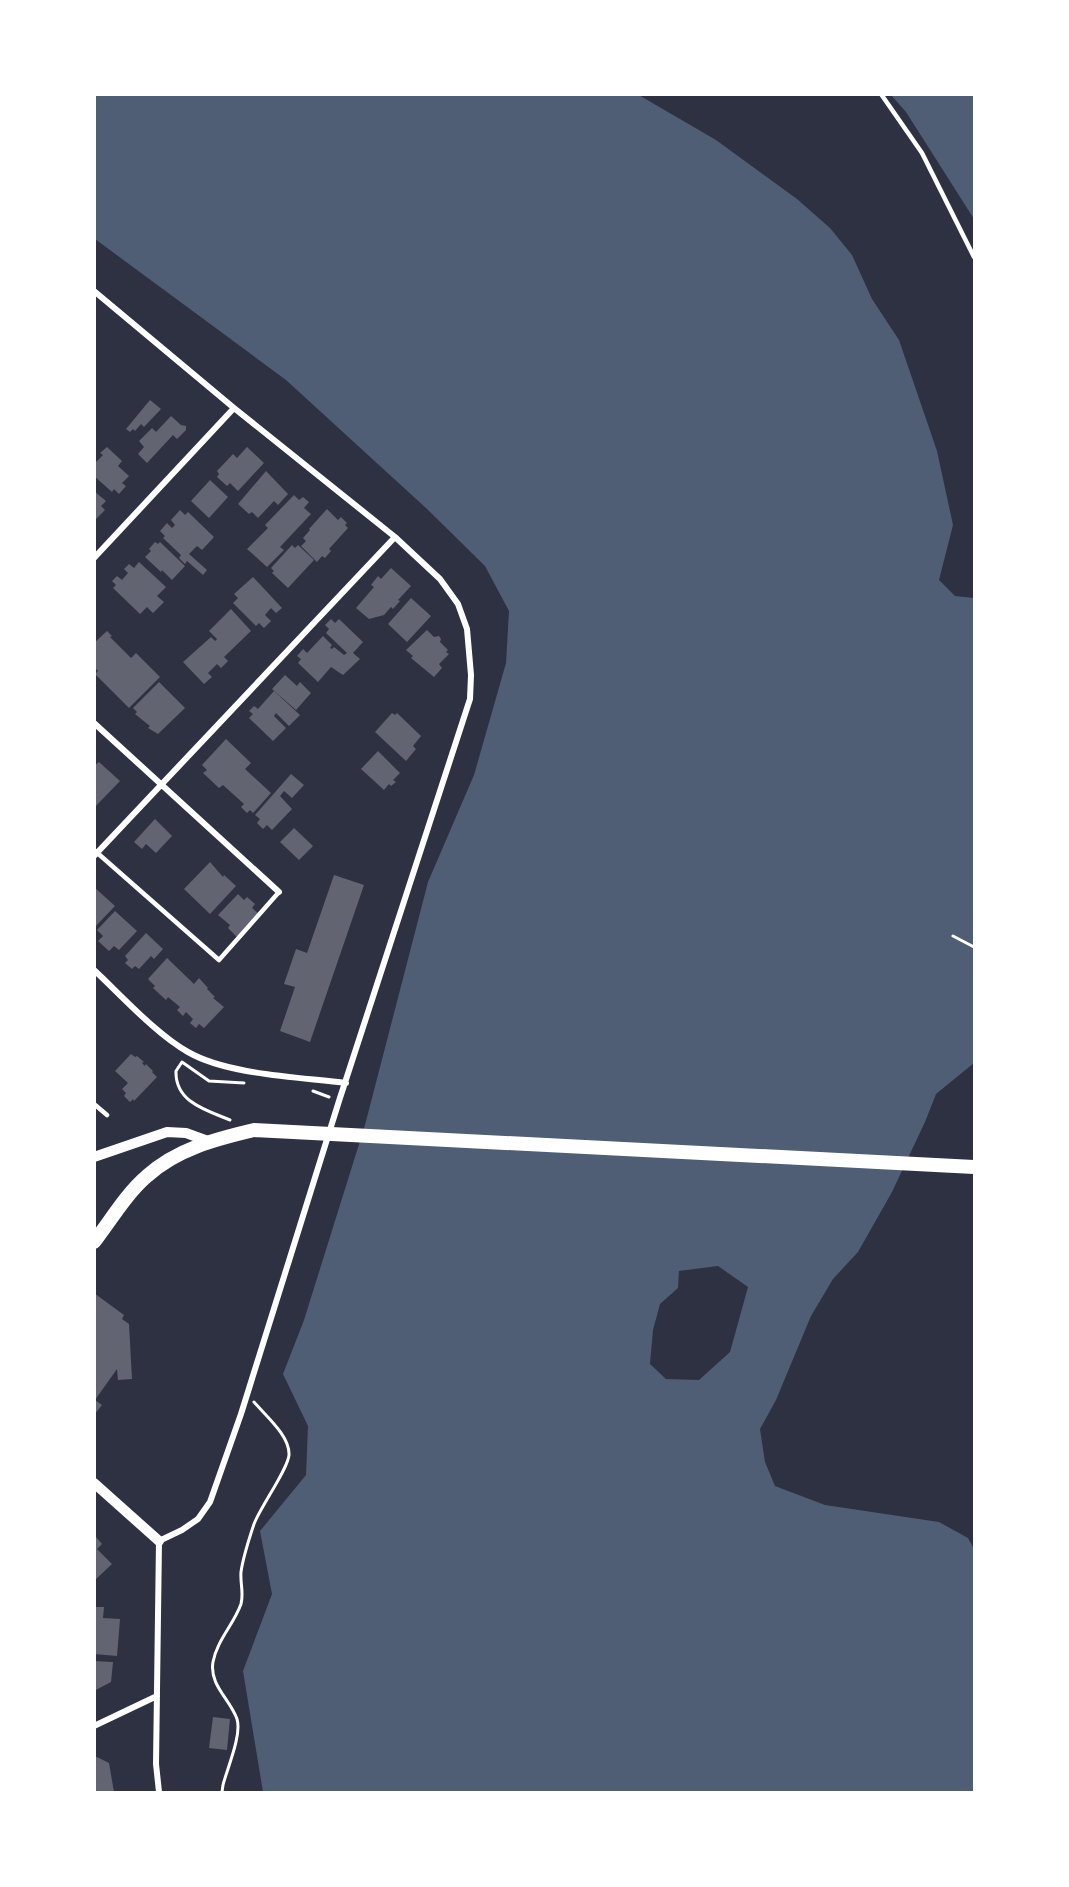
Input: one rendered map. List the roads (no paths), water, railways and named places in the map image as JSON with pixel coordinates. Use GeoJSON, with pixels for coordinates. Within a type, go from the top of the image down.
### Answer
{"type":"FeatureCollection","features":[{"type":"Feature","properties":{"kind":"main road"},"geometry":{"type":"LineString","coordinates":[[94,1242],[146,1176],[167,1161],[208,1141],[254,1130],[974,1167]]}},
{"type":"Feature","properties":{"kind":"street"},"geometry":{"type":"LineString","coordinates":[[94,291],[234,408],[395,537],[440,579],[458,604],[466,629],[471,675],[470,699],[339,1101],[247,1394],[210,1502],[198,1519],[183,1530],[159,1541]]}},
{"type":"Feature","properties":{"kind":"street"},"geometry":{"type":"LineString","coordinates":[[94,558],[234,408]]}},
{"type":"Feature","properties":{"kind":"street"},"geometry":{"type":"LineString","coordinates":[[96,853],[395,537]]}},
{"type":"Feature","properties":{"kind":"street"},"geometry":{"type":"LineString","coordinates":[[94,723],[279,892]]}},
{"type":"Feature","properties":{"kind":"street"},"geometry":{"type":"LineString","coordinates":[[94,970],[168,1038],[187,1052],[208,1062],[228,1068],[346,1083]]}},
{"type":"Feature","properties":{"kind":"street"},"geometry":{"type":"LineString","coordinates":[[94,1157],[167,1132],[186,1133],[208,1141]]}},
{"type":"Feature","properties":{"kind":"street"},"geometry":{"type":"LineString","coordinates":[[94,1483],[159,1541],[156,1764],[159,1792]]}},
{"type":"Feature","properties":{"kind":"street"},"geometry":{"type":"LineString","coordinates":[[94,1726],[157,1696]]}},
{"type":"Feature","properties":{"kind":"lane"},"geometry":{"type":"LineString","coordinates":[[881,94],[922,153],[975,257]]}},
{"type":"Feature","properties":{"kind":"lane"},"geometry":{"type":"LineString","coordinates":[[96,853],[219,960],[279,892]]}},
{"type":"Feature","properties":{"kind":"lane"},"geometry":{"type":"LineString","coordinates":[[94,1104],[107,1115]]}},
{"type":"Feature","properties":{"kind":"water"},"geometry":{"type":"Polygon","coordinates":[[[637,94],[716,140],[797,199],[830,228],[852,255],[872,299],[899,340],[937,451],[953,525],[939,580],[955,596],[974,598],[974,1063],[936,1094],[892,1192],[858,1252],[833,1279],[811,1316],[776,1400],[760,1429],[765,1462],[775,1486],[825,1505],[939,1522],[968,1538],[974,1549],[974,1792],[263,1792],[243,1671],[272,1594],[260,1531],[306,1475],[308,1426],[283,1374],[304,1320],[365,1125],[428,882],[474,775],[506,663],[509,611],[485,566],[427,509],[286,380],[95,239],[95,95],[637,94]],[[718,1266],[679,1271],[678,1288],[660,1304],[653,1330],[650,1364],[666,1379],[699,1380],[730,1352],[748,1287],[718,1266]]]}},
{"type":"Feature","properties":{"kind":"water"},"geometry":{"type":"Polygon","coordinates":[[[891,95],[974,95],[974,219],[906,112],[891,95]]]}}]}
